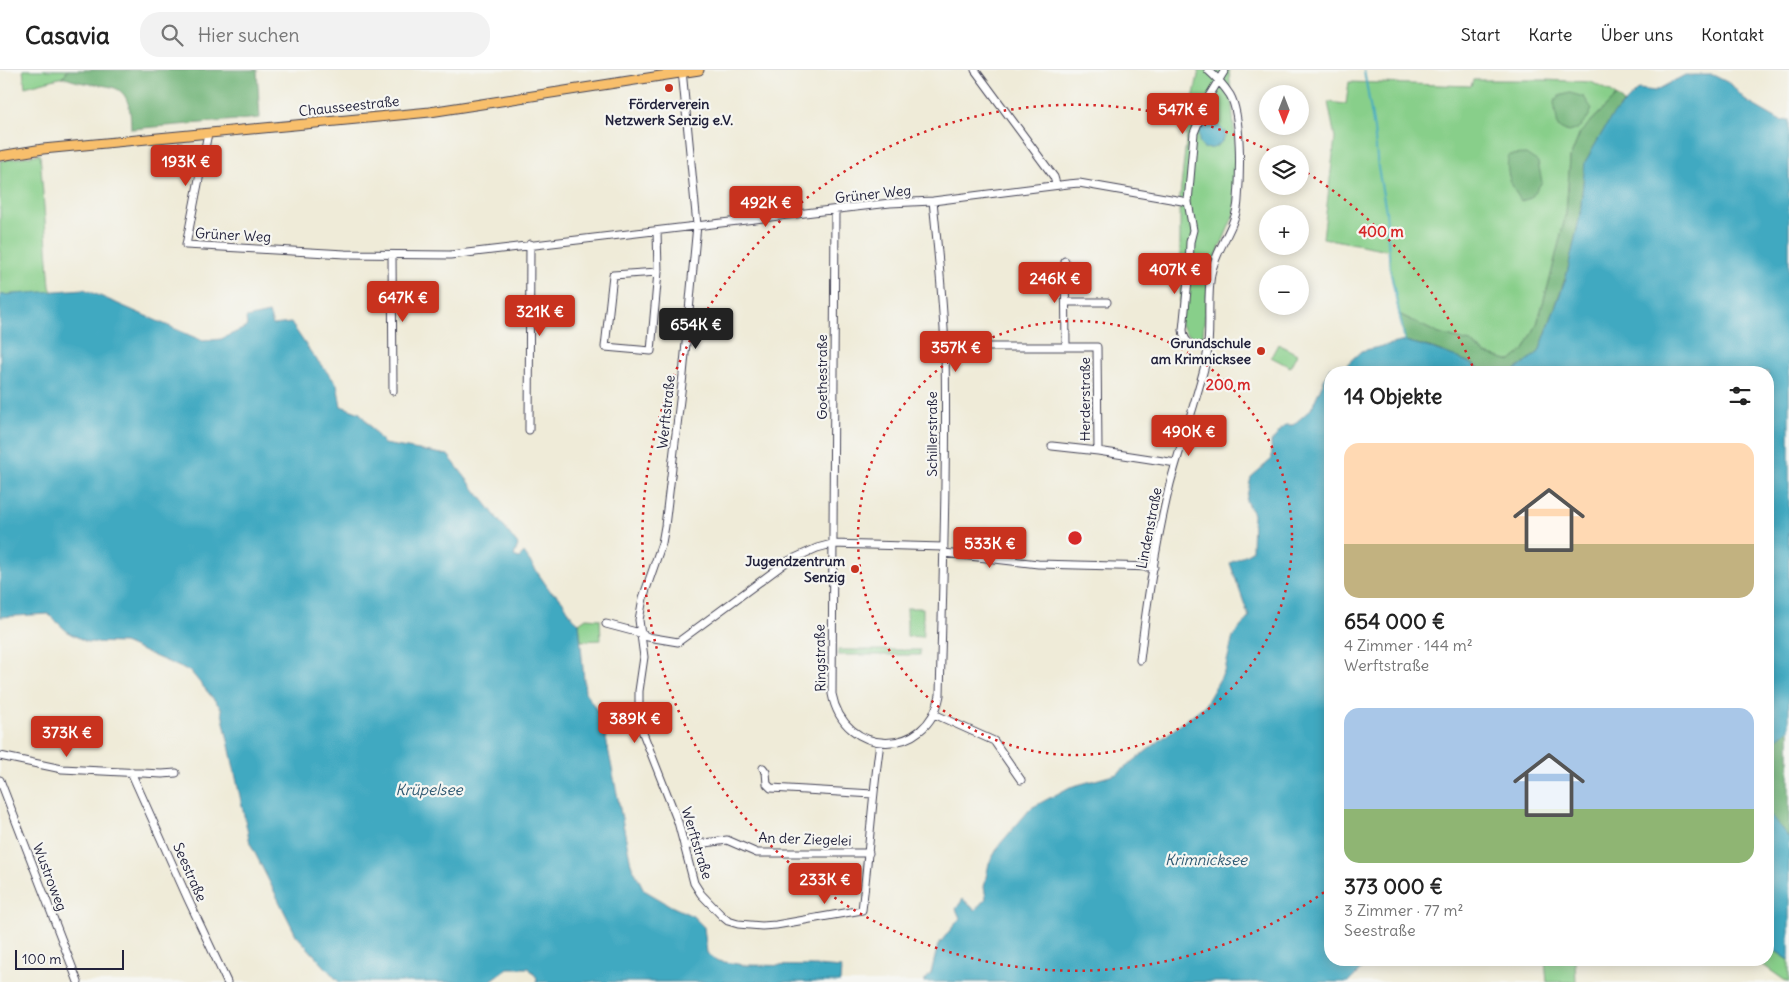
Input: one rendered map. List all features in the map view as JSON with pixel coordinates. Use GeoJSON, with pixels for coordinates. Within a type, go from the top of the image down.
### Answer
{"type":"FeatureCollection","features":[{"type":"Feature","properties":{"kind":"main road","name":"Chausseestraße"},"geometry":{"type":"LineString","coordinates":[[0,156],[43,149],[430,112],[682,71],[699,70]]}},
{"type":"Feature","properties":{"kind":"street"},"geometry":{"type":"LineString","coordinates":[[975,70],[1054,177],[1056,184]]}},
{"type":"Feature","properties":{"kind":"street","name":"Lindenstraße"},"geometry":{"type":"LineString","coordinates":[[1140,660],[1163,517],[1176,463],[1206,361],[1208,298],[1211,272],[1236,217],[1238,202],[1237,118],[1231,96],[1219,82],[1218,78],[1208,70]]}},
{"type":"Feature","properties":{"kind":"street"},"geometry":{"type":"LineString","coordinates":[[1208,345],[1199,347],[1190,344],[1184,338],[1190,242],[1193,230],[1188,202],[1194,134],[1209,96],[1225,70]]}},
{"type":"Feature","properties":{"kind":"street","name":"Werftstraße"},"geometry":{"type":"LineString","coordinates":[[682,71],[696,225],[682,385],[669,496],[662,543],[642,604],[639,620],[644,657],[638,699],[640,728],[673,806],[694,883],[701,894],[728,921],[762,926],[862,910],[869,853]]}},
{"type":"Feature","properties":{"kind":"street","name":"Grüner Weg"},"geometry":{"type":"LineString","coordinates":[[208,133],[186,245],[392,255],[450,255],[530,244],[657,232],[696,225],[835,211],[890,203],[933,201],[1056,184],[1080,184],[1188,202]]}},
{"type":"Feature","properties":{"kind":"street","name":"Schillerstraße"},"geometry":{"type":"LineString","coordinates":[[933,201],[942,289],[944,347],[944,550]]}},
{"type":"Feature","properties":{"kind":"street","name":"Goethestraße"},"geometry":{"type":"LineString","coordinates":[[832,544],[835,211]]}},
{"type":"Feature","properties":{"kind":"street"},"geometry":{"type":"LineString","coordinates":[[657,232],[658,272],[651,351],[605,347],[613,275],[658,272]]}},
{"type":"Feature","properties":{"kind":"street"},"geometry":{"type":"LineString","coordinates":[[529,430],[530,244]]}},
{"type":"Feature","properties":{"kind":"street"},"geometry":{"type":"LineString","coordinates":[[392,255],[393,391]]}},
{"type":"Feature","properties":{"kind":"street","name":"Herderstraße"},"geometry":{"type":"LineString","coordinates":[[1065,260],[1066,346]]}},
{"type":"Feature","properties":{"kind":"street"},"geometry":{"type":"LineString","coordinates":[[1066,302],[1107,302]]}},
{"type":"Feature","properties":{"kind":"street","name":"Herderstraße"},"geometry":{"type":"LineString","coordinates":[[944,347],[1097,347],[1098,450]]}},
{"type":"Feature","properties":{"kind":"street","name":"Herderstraße"},"geometry":{"type":"LineString","coordinates":[[1052,446],[1098,450],[1176,463]]}},
{"type":"Feature","properties":{"kind":"street"},"geometry":{"type":"LineString","coordinates":[[606,624],[648,637],[678,642],[788,561],[817,548],[832,544],[944,550],[1038,564],[1154,567]]}},
{"type":"Feature","properties":{"kind":"street","name":"Ringstraße"},"geometry":{"type":"LineString","coordinates":[[832,544],[832,683],[834,702],[840,716],[849,727],[860,736],[880,743]]}},
{"type":"Feature","properties":{"kind":"street"},"geometry":{"type":"LineString","coordinates":[[869,853],[873,794],[880,743],[894,742],[912,736],[923,729],[934,714],[940,695],[944,550]]}},
{"type":"Feature","properties":{"kind":"street"},"geometry":{"type":"LineString","coordinates":[[934,714],[994,741],[1022,780]]}},
{"type":"Feature","properties":{"kind":"street"},"geometry":{"type":"LineString","coordinates":[[0,756],[62,768],[176,773]]}},
{"type":"Feature","properties":{"kind":"street"},"geometry":{"type":"LineString","coordinates":[[763,768],[766,772],[767,784],[771,788],[873,794]]}},
{"type":"Feature","properties":{"kind":"street","name":"Seestraße"},"geometry":{"type":"LineString","coordinates":[[131,772],[186,897],[227,982]]}},
{"type":"Feature","properties":{"kind":"street","name":"Wustroweg"},"geometry":{"type":"LineString","coordinates":[[0,780],[78,982]]}},
{"type":"Feature","properties":{"kind":"street","name":"An der Ziegelei"},"geometry":{"type":"LineString","coordinates":[[684,846],[727,840],[757,853],[869,853]]}},
{"type":"Feature","properties":{"kind":"green space"},"geometry":{"type":"Polygon","coordinates":[[[23,70],[68,70],[63,77],[25,87],[23,70]]]}},
{"type":"Feature","properties":{"kind":"green space"},"geometry":{"type":"Polygon","coordinates":[[[68,70],[257,70],[260,118],[131,129],[130,111],[126,98],[120,91],[112,87],[78,82],[63,77],[68,70]]]}},
{"type":"Feature","properties":{"kind":"green space"},"geometry":{"type":"Polygon","coordinates":[[[1199,70],[1229,70],[1236,150],[1235,212],[1210,271],[1202,343],[1186,333],[1180,324],[1180,196],[1188,124],[1199,70]]]}},
{"type":"Feature","properties":{"kind":"green space"},"geometry":{"type":"Polygon","coordinates":[[[1473,80],[1591,82],[1616,96],[1580,133],[1570,158],[1566,214],[1537,324],[1524,350],[1511,361],[1486,354],[1470,342],[1439,334],[1399,314],[1388,250],[1323,238],[1335,138],[1328,102],[1346,104],[1349,82],[1471,86],[1473,80]]]}},
{"type":"Feature","properties":{"kind":"green space"},"geometry":{"type":"Polygon","coordinates":[[[1570,93],[1584,97],[1592,109],[1583,124],[1577,129],[1568,132],[1558,127],[1554,102],[1559,96],[1570,93]]]}},
{"type":"Feature","properties":{"kind":"green space"},"geometry":{"type":"Polygon","coordinates":[[[1616,96],[1624,103],[1612,116],[1585,162],[1580,216],[1567,273],[1539,352],[1521,366],[1475,366],[1433,348],[1405,341],[1399,314],[1439,334],[1470,342],[1486,354],[1511,361],[1524,350],[1537,324],[1550,279],[1566,214],[1570,158],[1580,133],[1616,96]]]}},
{"type":"Feature","properties":{"kind":"green space"},"geometry":{"type":"Polygon","coordinates":[[[40,154],[50,287],[52,292],[0,295],[0,161],[40,154]]]}},
{"type":"Feature","properties":{"kind":"green space"},"geometry":{"type":"Polygon","coordinates":[[[1526,154],[1538,162],[1542,182],[1531,198],[1521,201],[1508,173],[1508,161],[1509,155],[1526,154]]]}},
{"type":"Feature","properties":{"kind":"green space"},"geometry":{"type":"Polygon","coordinates":[[[1278,344],[1297,354],[1290,367],[1271,357],[1278,344]]]}},
{"type":"Feature","properties":{"kind":"green space"},"geometry":{"type":"Polygon","coordinates":[[[907,608],[923,608],[923,637],[907,636],[907,608]]]}},
{"type":"Feature","properties":{"kind":"green space"},"geometry":{"type":"Polygon","coordinates":[[[586,618],[600,619],[601,640],[581,641],[579,623],[586,618]]]}},
{"type":"Feature","properties":{"kind":"green space"},"geometry":{"type":"Polygon","coordinates":[[[838,650],[920,650],[920,655],[838,655],[838,650]]]}},
{"type":"Feature","properties":{"kind":"green space"},"geometry":{"type":"Polygon","coordinates":[[[1789,729],[1789,838],[1774,819],[1774,740],[1789,729]]]}},
{"type":"Feature","properties":{"kind":"green space"},"geometry":{"type":"Polygon","coordinates":[[[1774,950],[1789,960],[1789,982],[1764,966],[1774,966],[1774,950]]]}},
{"type":"Feature","properties":{"kind":"green space"},"geometry":{"type":"Polygon","coordinates":[[[1546,966],[1575,966],[1576,982],[1547,982],[1546,966]]]}},
{"type":"Feature","properties":{"kind":"water"},"geometry":{"type":"Polygon","coordinates":[[[1685,75],[1713,75],[1731,84],[1746,101],[1781,121],[1789,120],[1789,729],[1774,741],[1774,366],[1521,366],[1539,352],[1566,278],[1580,216],[1585,162],[1612,116],[1639,89],[1655,91],[1685,75]]]}},
{"type":"Feature","properties":{"kind":"water"},"geometry":{"type":"Polygon","coordinates":[[[1207,124],[1218,125],[1225,132],[1223,140],[1214,148],[1203,148],[1199,141],[1199,129],[1207,124]]]}},
{"type":"Feature","properties":{"kind":"water","name":"Krüpelsee"},"geometry":{"type":"Polygon","coordinates":[[[84,289],[203,341],[221,339],[247,327],[246,318],[269,313],[273,325],[291,323],[312,354],[337,384],[341,406],[360,413],[384,444],[448,455],[518,545],[514,556],[519,558],[524,553],[551,592],[560,598],[571,615],[579,623],[585,692],[602,718],[631,864],[644,890],[693,916],[704,927],[707,953],[718,961],[744,965],[841,968],[840,982],[536,982],[537,978],[529,968],[508,968],[489,982],[339,982],[296,935],[250,843],[221,708],[191,672],[124,643],[87,642],[69,633],[48,614],[0,617],[0,295],[84,289]]]}},
{"type":"Feature","properties":{"kind":"water","name":"Krimnicksee"},"geometry":{"type":"Polygon","coordinates":[[[1405,341],[1456,357],[1475,366],[1345,366],[1361,351],[1405,341]]]}},
{"type":"Feature","properties":{"kind":"water","name":"Krimnicksee"},"geometry":{"type":"Polygon","coordinates":[[[1324,380],[1324,966],[1365,966],[1349,982],[924,982],[931,973],[938,945],[960,918],[956,909],[963,899],[975,910],[986,898],[984,887],[989,863],[1000,844],[1031,808],[1070,787],[1117,774],[1205,705],[1225,670],[1233,636],[1249,617],[1230,563],[1252,551],[1253,514],[1246,501],[1251,477],[1272,459],[1271,442],[1285,425],[1293,425],[1311,409],[1324,380]]]}},
{"type":"Feature","properties":{"kind":"water"},"geometry":{"type":"Polygon","coordinates":[[[1774,819],[1789,838],[1789,960],[1774,950],[1774,819]]]}},
{"type":"Feature","properties":{"kind":"waterway"},"geometry":{"type":"LineString","coordinates":[[1364,70],[1386,211],[1390,269],[1405,341]]}},
{"type":"Feature","properties":{"kind":"place","name":"Förderverein Netzwerk Senzig e.V."},"geometry":{"type":"Point","coordinates":[669,88]}},
{"type":"Feature","properties":{"kind":"place","name":"Grundschule am Krimnicksee"},"geometry":{"type":"Point","coordinates":[1261,351]}},
{"type":"Feature","properties":{"kind":"place","name":"Jugendzentrum Senzig"},"geometry":{"type":"Point","coordinates":[855,569]}}]}
